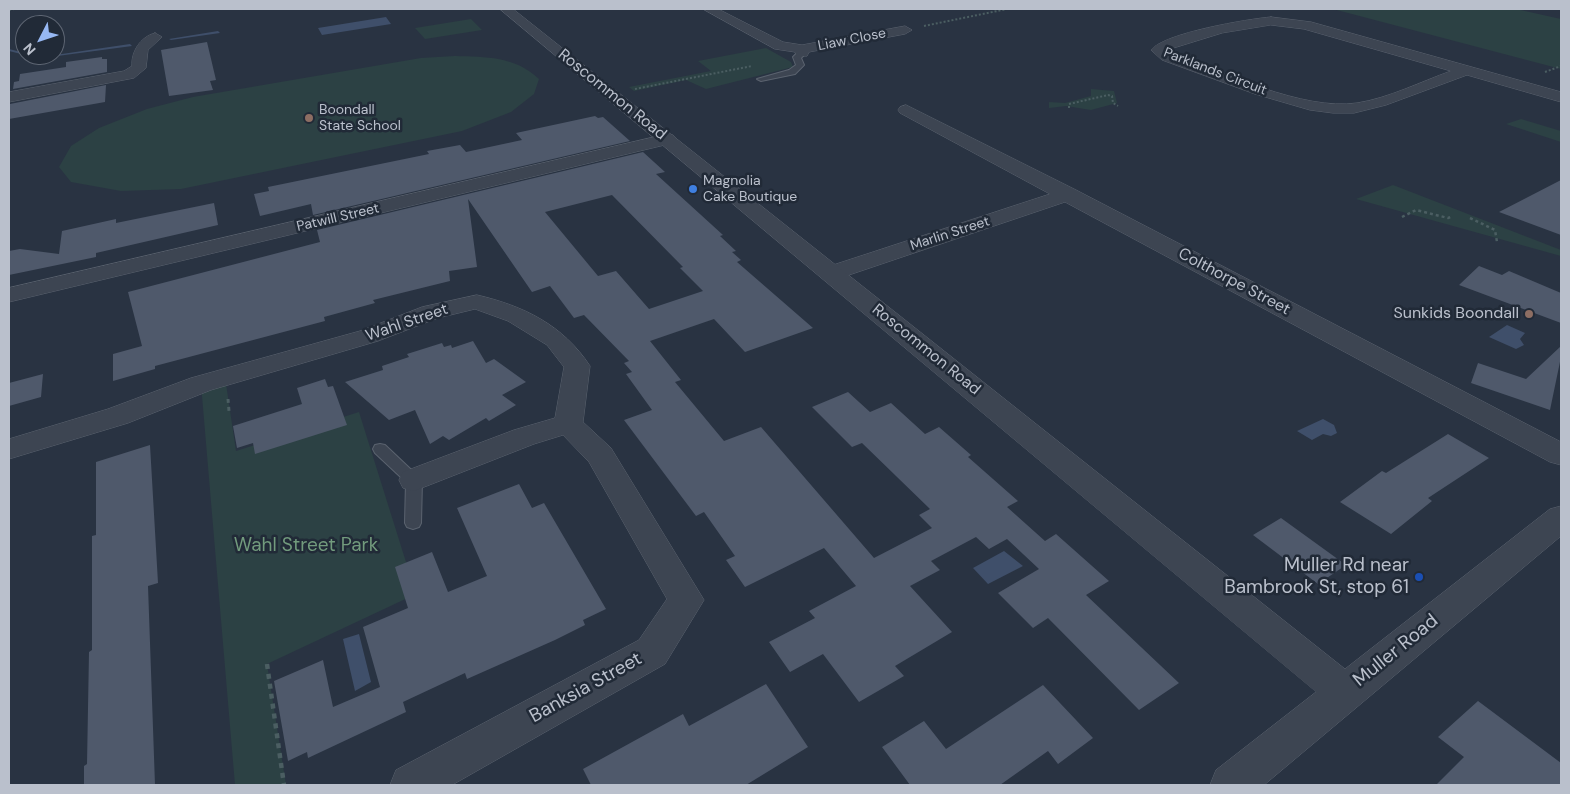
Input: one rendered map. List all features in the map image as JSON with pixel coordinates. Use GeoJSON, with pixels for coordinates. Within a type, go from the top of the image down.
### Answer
{"type":"FeatureCollection","features":[{"type":"Feature","properties":{"kind":"street","name":"Roscommon Road"},"geometry":{"type":"LineString","coordinates":[[506,9],[1346,692]]}},
{"type":"Feature","properties":{"kind":"street"},"geometry":{"type":"LineString","coordinates":[[709,9],[780,46],[800,54]]}},
{"type":"Feature","properties":{"kind":"street","name":"Parklands Circuit"},"geometry":{"type":"LineString","coordinates":[[1466,70],[1370,105],[1342,108],[1315,105],[1286,98],[1167,57],[1158,50],[1166,44],[1257,21],[1275,20],[1297,23],[1466,70],[1561,98]]}},
{"type":"Feature","properties":{"kind":"street","name":"Liaw Close"},"geometry":{"type":"LineString","coordinates":[[800,54],[905,30]]}},
{"type":"Feature","properties":{"kind":"street"},"geometry":{"type":"LineString","coordinates":[[9,97],[129,76],[139,68],[138,53],[140,49],[155,38]]}},
{"type":"Feature","properties":{"kind":"street","name":"Colthorpe Street"},"geometry":{"type":"LineString","coordinates":[[906,110],[1069,194],[1561,455]]}},
{"type":"Feature","properties":{"kind":"street","name":"Patwill Street"},"geometry":{"type":"LineString","coordinates":[[9,296],[667,139]]}},
{"type":"Feature","properties":{"kind":"street","name":"Marlin Street"},"geometry":{"type":"LineString","coordinates":[[832,273],[1069,194]]}},
{"type":"Feature","properties":{"kind":"street","name":"Wahl Street"},"geometry":{"type":"LineString","coordinates":[[9,449],[118,416],[201,384],[369,336],[431,312],[477,302],[517,316],[556,340],[577,366],[574,397],[568,424]]}},
{"type":"Feature","properties":{"kind":"street"},"geometry":{"type":"LineString","coordinates":[[414,480],[524,438],[568,424]]}},
{"type":"Feature","properties":{"kind":"street","name":"Banksia Street"},"geometry":{"type":"LineString","coordinates":[[411,785],[652,652],[686,600],[600,455],[568,424]]}},
{"type":"Feature","properties":{"kind":"street","name":"Muller Road"},"geometry":{"type":"LineString","coordinates":[[1231,785],[1561,518]]}},
{"type":"Feature","properties":{"kind":"lane"},"geometry":{"type":"LineString","coordinates":[[761,79],[795,71],[800,65],[800,54]]}},
{"type":"Feature","properties":{"kind":"lane"},"geometry":{"type":"LineString","coordinates":[[380,449],[414,480],[413,523]]}},
{"type":"Feature","properties":{"kind":"path"},"geometry":{"type":"LineString","coordinates":[[9,10],[14,9]]}},
{"type":"Feature","properties":{"kind":"path"},"geometry":{"type":"LineString","coordinates":[[905,30],[1007,9]]}},
{"type":"Feature","properties":{"kind":"path"},"geometry":{"type":"LineString","coordinates":[[635,89],[800,54]]}},
{"type":"Feature","properties":{"kind":"path"},"geometry":{"type":"LineString","coordinates":[[1069,108],[1069,104],[1108,95],[1112,96],[1113,102],[1118,106]]}},
{"type":"Feature","properties":{"kind":"path"},"geometry":{"type":"LineString","coordinates":[[1402,217],[1416,210],[1448,218],[1453,216]]}},
{"type":"Feature","properties":{"kind":"path"},"geometry":{"type":"LineString","coordinates":[[1470,218],[1495,230],[1498,238],[1497,242]]}},
{"type":"Feature","properties":{"kind":"path"},"geometry":{"type":"LineString","coordinates":[[266,664],[284,785]]}},
{"type":"Feature","properties":{"kind":"green space"},"geometry":{"type":"Polygon","coordinates":[[[1333,9],[1516,9],[1561,19],[1561,69],[1333,9]]]}},
{"type":"Feature","properties":{"kind":"green space"},"geometry":{"type":"Polygon","coordinates":[[[471,19],[482,30],[425,39],[415,28],[471,19]]]}},
{"type":"Feature","properties":{"kind":"green space"},"geometry":{"type":"Polygon","coordinates":[[[766,48],[791,62],[793,67],[706,89],[686,80],[634,91],[629,87],[711,71],[698,61],[766,48]]]}},
{"type":"Feature","properties":{"kind":"green space"},"geometry":{"type":"Polygon","coordinates":[[[455,56],[500,59],[520,66],[530,71],[539,79],[534,94],[511,112],[462,131],[181,189],[121,191],[71,182],[59,167],[71,146],[99,128],[147,109],[193,97],[421,58],[455,56]]]}},
{"type":"Feature","properties":{"kind":"green space"},"geometry":{"type":"Polygon","coordinates":[[[1091,89],[1114,91],[1117,103],[1091,110],[1066,106],[1049,108],[1049,102],[1065,103],[1091,96],[1091,89]]]}},
{"type":"Feature","properties":{"kind":"green space"},"geometry":{"type":"Polygon","coordinates":[[[1521,119],[1561,131],[1561,142],[1506,124],[1521,119]]]}},
{"type":"Feature","properties":{"kind":"green space"},"geometry":{"type":"Polygon","coordinates":[[[1393,185],[1561,250],[1561,256],[1356,199],[1393,185]]]}},
{"type":"Feature","properties":{"kind":"green space","name":"Wahl Street Park"},"geometry":{"type":"Polygon","coordinates":[[[225,377],[236,451],[359,412],[416,594],[267,664],[286,785],[235,785],[201,384],[225,377]]]}},
{"type":"Feature","properties":{"kind":"water"},"geometry":{"type":"Polygon","coordinates":[[[386,17],[391,24],[322,35],[318,28],[386,17]]]}},
{"type":"Feature","properties":{"kind":"water"},"geometry":{"type":"Polygon","coordinates":[[[1507,325],[1525,333],[1520,339],[1524,345],[1516,349],[1489,337],[1507,325]]]}},
{"type":"Feature","properties":{"kind":"water"},"geometry":{"type":"Polygon","coordinates":[[[1323,419],[1334,425],[1337,433],[1331,436],[1323,434],[1312,440],[1297,431],[1323,419]]]}},
{"type":"Feature","properties":{"kind":"water"},"geometry":{"type":"Polygon","coordinates":[[[1004,551],[1023,566],[988,584],[973,568],[1004,551]]]}},
{"type":"Feature","properties":{"kind":"water"},"geometry":{"type":"Polygon","coordinates":[[[359,634],[371,682],[355,691],[343,639],[359,634]]]}},
{"type":"Feature","properties":{"kind":"building"},"geometry":{"type":"Polygon","coordinates":[[[207,42],[216,80],[210,81],[213,90],[169,96],[161,50],[207,42]]]}},
{"type":"Feature","properties":{"kind":"building"},"geometry":{"type":"Polygon","coordinates":[[[102,57],[102,59],[107,59],[107,72],[13,89],[14,82],[19,81],[20,74],[66,67],[66,62],[102,57]]]}},
{"type":"Feature","properties":{"kind":"building"},"geometry":{"type":"Polygon","coordinates":[[[106,85],[105,102],[9,119],[10,104],[106,85]]]}},
{"type":"Feature","properties":{"kind":"building"},"geometry":{"type":"Polygon","coordinates":[[[595,116],[598,118],[603,117],[630,141],[313,215],[311,204],[260,216],[254,194],[269,191],[268,187],[429,154],[427,151],[460,145],[466,152],[522,140],[516,133],[595,116]]]}},
{"type":"Feature","properties":{"kind":"building"},"geometry":{"type":"Polygon","coordinates":[[[643,152],[665,172],[656,174],[723,235],[720,236],[736,251],[732,252],[741,260],[737,262],[813,328],[745,352],[714,319],[650,341],[681,380],[675,382],[724,441],[761,427],[874,558],[932,528],[919,515],[930,509],[862,443],[852,447],[812,407],[848,392],[870,412],[891,403],[925,434],[939,427],[971,455],[968,457],[1018,501],[1007,507],[1045,541],[1056,534],[1109,581],[1086,595],[1179,683],[1139,710],[1048,618],[1033,628],[998,593],[1039,569],[1007,539],[989,549],[976,537],[931,561],[940,570],[910,586],[952,632],[895,666],[904,676],[859,702],[823,654],[790,672],[769,642],[815,618],[809,611],[856,586],[824,548],[745,587],[726,560],[735,556],[704,512],[696,516],[624,420],[652,410],[626,374],[632,372],[624,363],[629,361],[584,315],[574,318],[550,286],[532,292],[468,199],[477,267],[449,271],[450,281],[373,300],[375,303],[324,317],[325,321],[155,366],[155,369],[113,381],[113,354],[142,346],[128,292],[320,242],[317,230],[643,152]],[[612,195],[545,212],[598,276],[616,271],[649,309],[703,291],[680,268],[683,267],[612,195]]]}},
{"type":"Feature","properties":{"kind":"building"},"geometry":{"type":"Polygon","coordinates":[[[1561,180],[1561,235],[1499,212],[1561,180]]]}},
{"type":"Feature","properties":{"kind":"building"},"geometry":{"type":"Polygon","coordinates":[[[214,203],[218,225],[96,253],[96,257],[9,275],[9,251],[20,249],[59,254],[62,231],[116,219],[116,223],[214,203]]]}},
{"type":"Feature","properties":{"kind":"building"},"geometry":{"type":"Polygon","coordinates":[[[1479,266],[1502,275],[1509,271],[1561,293],[1561,323],[1459,285],[1479,266]]]}},
{"type":"Feature","properties":{"kind":"building"},"geometry":{"type":"Polygon","coordinates":[[[473,341],[486,363],[494,359],[526,382],[502,395],[516,405],[489,421],[486,418],[449,440],[443,436],[430,444],[415,410],[389,420],[345,382],[383,370],[382,366],[409,357],[407,354],[442,343],[444,347],[451,345],[452,348],[473,341]]]}},
{"type":"Feature","properties":{"kind":"building"},"geometry":{"type":"Polygon","coordinates":[[[1561,346],[1561,357],[1550,410],[1471,383],[1478,363],[1526,379],[1561,346]]]}},
{"type":"Feature","properties":{"kind":"building"},"geometry":{"type":"Polygon","coordinates":[[[43,374],[41,397],[9,406],[9,383],[43,374]]]}},
{"type":"Feature","properties":{"kind":"building"},"geometry":{"type":"Polygon","coordinates":[[[325,379],[328,387],[333,386],[347,425],[255,454],[253,443],[237,448],[233,426],[302,404],[297,388],[325,379]]]}},
{"type":"Feature","properties":{"kind":"building"},"geometry":{"type":"Polygon","coordinates":[[[1448,434],[1489,458],[1428,498],[1432,501],[1391,534],[1340,502],[1382,471],[1386,473],[1448,434]]]}},
{"type":"Feature","properties":{"kind":"building"},"geometry":{"type":"Polygon","coordinates":[[[150,445],[158,583],[148,586],[155,785],[84,785],[84,766],[87,764],[89,652],[92,650],[92,536],[96,535],[96,462],[150,445]]]}},
{"type":"Feature","properties":{"kind":"building"},"geometry":{"type":"Polygon","coordinates":[[[519,484],[532,508],[544,503],[606,609],[583,620],[585,625],[555,640],[467,679],[465,673],[403,702],[406,712],[308,758],[307,752],[288,761],[274,681],[323,660],[333,707],[380,687],[363,627],[408,608],[395,567],[432,552],[448,592],[487,576],[457,508],[519,484]]]}},
{"type":"Feature","properties":{"kind":"building"},"geometry":{"type":"Polygon","coordinates":[[[1281,518],[1346,565],[1318,584],[1253,535],[1281,518]]]}},
{"type":"Feature","properties":{"kind":"building"},"geometry":{"type":"Polygon","coordinates":[[[766,684],[808,747],[746,785],[591,785],[583,769],[683,714],[689,726],[766,684]]]}},
{"type":"Feature","properties":{"kind":"building"},"geometry":{"type":"Polygon","coordinates":[[[1043,685],[1093,738],[1058,764],[1048,751],[1000,785],[910,785],[882,747],[924,721],[946,749],[1043,685]]]}},
{"type":"Feature","properties":{"kind":"building"},"geometry":{"type":"Polygon","coordinates":[[[1478,701],[1561,763],[1561,785],[1436,785],[1464,757],[1438,737],[1478,701]]]}},
{"type":"Feature","properties":{"kind":"waterway"},"geometry":{"type":"LineString","coordinates":[[171,39],[218,32]]}},
{"type":"Feature","properties":{"kind":"waterway"},"geometry":{"type":"LineString","coordinates":[[65,54],[130,45]]}},
{"type":"Feature","properties":{"kind":"waterway"},"geometry":{"type":"LineString","coordinates":[[9,50],[15,52]]}},
{"type":"Feature","properties":{"kind":"place","name":"Boondall State School"},"geometry":{"type":"Point","coordinates":[309,118]}},
{"type":"Feature","properties":{"kind":"place","name":"Magnolia Cake Boutique"},"geometry":{"type":"Point","coordinates":[693,189]}},
{"type":"Feature","properties":{"kind":"place","name":"Sunkids Boondall"},"geometry":{"type":"Point","coordinates":[1529,314]}},
{"type":"Feature","properties":{"kind":"place","name":"Muller Rd near Bambrook St, stop 61"},"geometry":{"type":"Point","coordinates":[1419,577]}}]}
